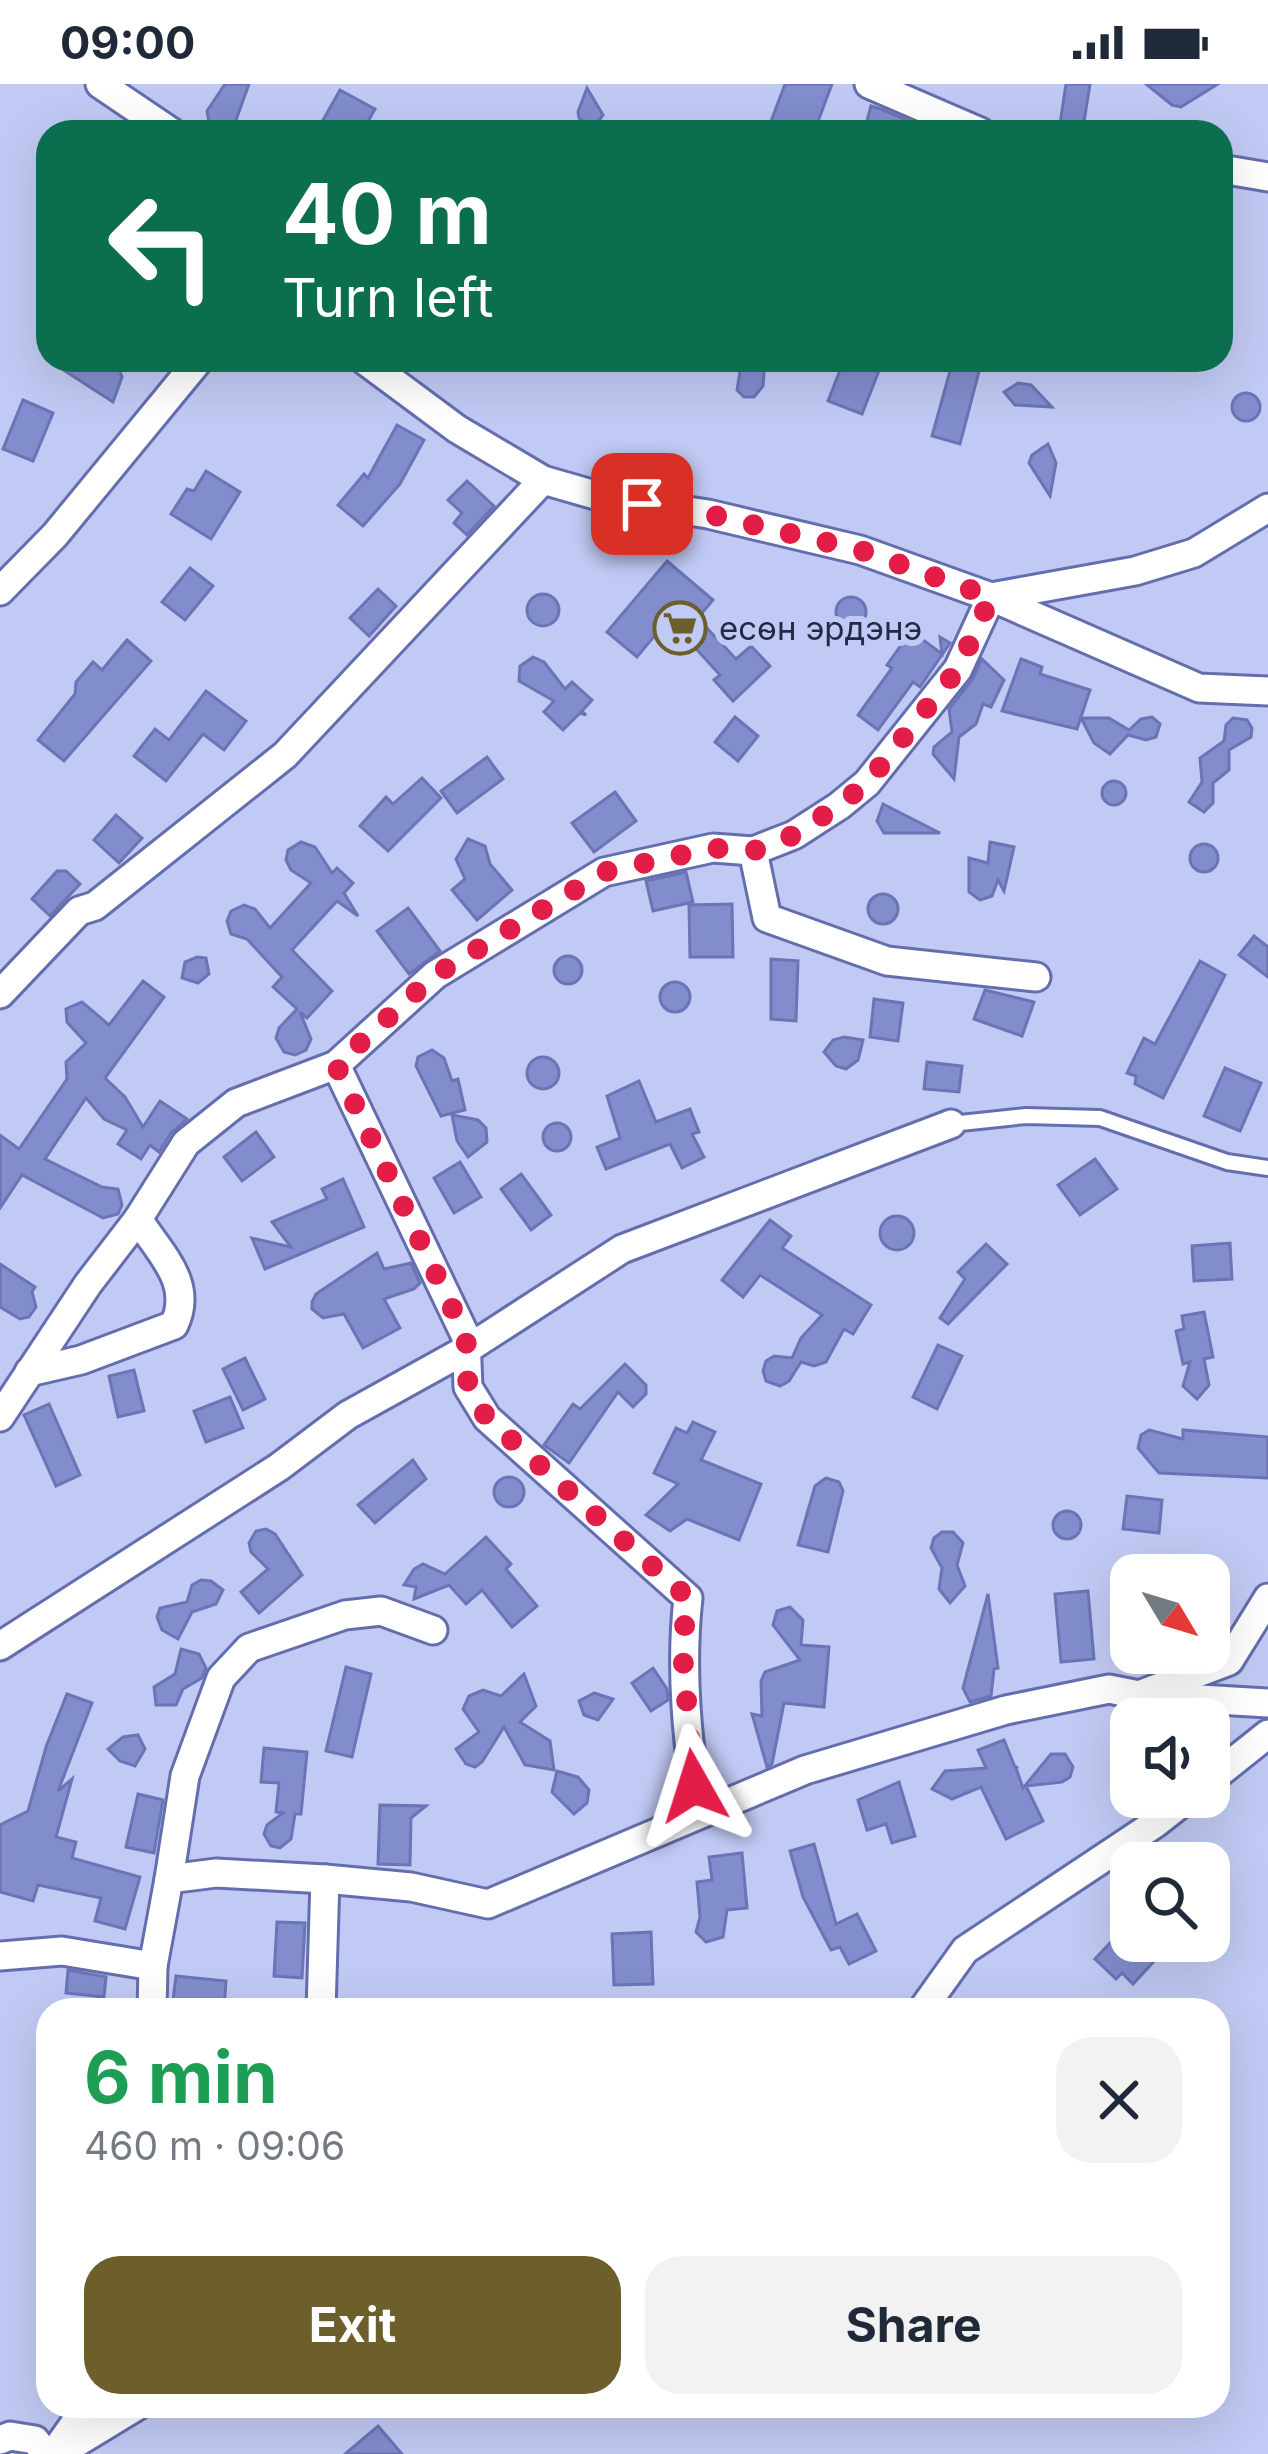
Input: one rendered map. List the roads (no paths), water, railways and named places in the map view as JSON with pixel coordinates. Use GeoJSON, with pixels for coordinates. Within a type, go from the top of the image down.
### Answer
{"type":"FeatureCollection","features":[{"type":"Feature","properties":{"kind":"street"},"geometry":{"type":"LineString","coordinates":[[100,84],[153,120]]}},
{"type":"Feature","properties":{"kind":"street"},"geometry":{"type":"LineString","coordinates":[[869,84],[952,120]]}},
{"type":"Feature","properties":{"kind":"street"},"geometry":{"type":"LineString","coordinates":[[1233,171],[1268,176]]}},
{"type":"Feature","properties":{"kind":"street"},"geometry":{"type":"LineString","coordinates":[[0,591],[55,535],[189,372]]}},
{"type":"Feature","properties":{"kind":"street"},"geometry":{"type":"LineString","coordinates":[[380,372],[458,429],[543,480],[609,499],[708,514],[860,550],[991,597],[1199,688],[1268,691]]}},
{"type":"Feature","properties":{"kind":"street"},"geometry":{"type":"LineString","coordinates":[[0,994],[79,911],[95,906],[286,755],[543,480]]}},
{"type":"Feature","properties":{"kind":"street"},"geometry":{"type":"LineString","coordinates":[[991,597],[1135,571],[1194,553],[1268,508]]}},
{"type":"Feature","properties":{"kind":"street"},"geometry":{"type":"LineString","coordinates":[[0,1417],[186,1144],[236,1103],[336,1065],[435,975],[604,872],[713,848],[753,851],[794,835],[867,783],[958,669],[991,597]]}},
{"type":"Feature","properties":{"kind":"street"},"geometry":{"type":"LineString","coordinates":[[753,851],[767,918],[886,961],[1036,977]]}},
{"type":"Feature","properties":{"kind":"street"},"geometry":{"type":"LineString","coordinates":[[336,1065],[469,1348],[468,1388],[487,1418],[688,1598],[682,1647],[699,1814]]}},
{"type":"Feature","properties":{"kind":"street"},"geometry":{"type":"LineString","coordinates":[[0,1646],[279,1467],[348,1415],[469,1348],[622,1249],[951,1124]]}},
{"type":"Feature","properties":{"kind":"street"},"geometry":{"type":"LineString","coordinates":[[29,1372],[81,1360],[174,1325],[182,1308],[182,1287],[138,1220]]}},
{"type":"Feature","properties":{"kind":"street"},"geometry":{"type":"LineString","coordinates":[[1139,1695],[1229,1661],[1268,1598]]}},
{"type":"Feature","properties":{"kind":"street"},"geometry":{"type":"LineString","coordinates":[[152,1998],[153,1966],[185,1776],[221,1678],[249,1648],[345,1615],[381,1611],[433,1630]]}},
{"type":"Feature","properties":{"kind":"street"},"geometry":{"type":"LineString","coordinates":[[169,1879],[215,1873],[326,1879],[411,1887],[488,1904],[805,1770],[934,1729],[1109,1690],[1268,1703]]}},
{"type":"Feature","properties":{"kind":"street"},"geometry":{"type":"LineString","coordinates":[[1230,1764],[1268,1734]]}},
{"type":"Feature","properties":{"kind":"street"},"geometry":{"type":"LineString","coordinates":[[931,1998],[965,1950],[1162,1818]]}},
{"type":"Feature","properties":{"kind":"street"},"geometry":{"type":"LineString","coordinates":[[321,1998],[326,1879]]}},
{"type":"Feature","properties":{"kind":"street"},"geometry":{"type":"LineString","coordinates":[[0,1956],[62,1952],[153,1966]]}},
{"type":"Feature","properties":{"kind":"street"},"geometry":{"type":"LineString","coordinates":[[53,2454],[78,2418]]}},
{"type":"Feature","properties":{"kind":"street"},"geometry":{"type":"LineString","coordinates":[[53,2454],[116,2418]]}},
{"type":"Feature","properties":{"kind":"street"},"geometry":{"type":"LineString","coordinates":[[0,2440],[35,2440],[53,2454]]}},
{"type":"Feature","properties":{"kind":"lane"},"geometry":{"type":"LineString","coordinates":[[951,1124],[1026,1116],[1100,1118],[1227,1162],[1268,1168]]}},
{"type":"Feature","properties":{"kind":"place","name":"есөн эрдэнэ"},"geometry":{"type":"Point","coordinates":[680,628]}}]}
